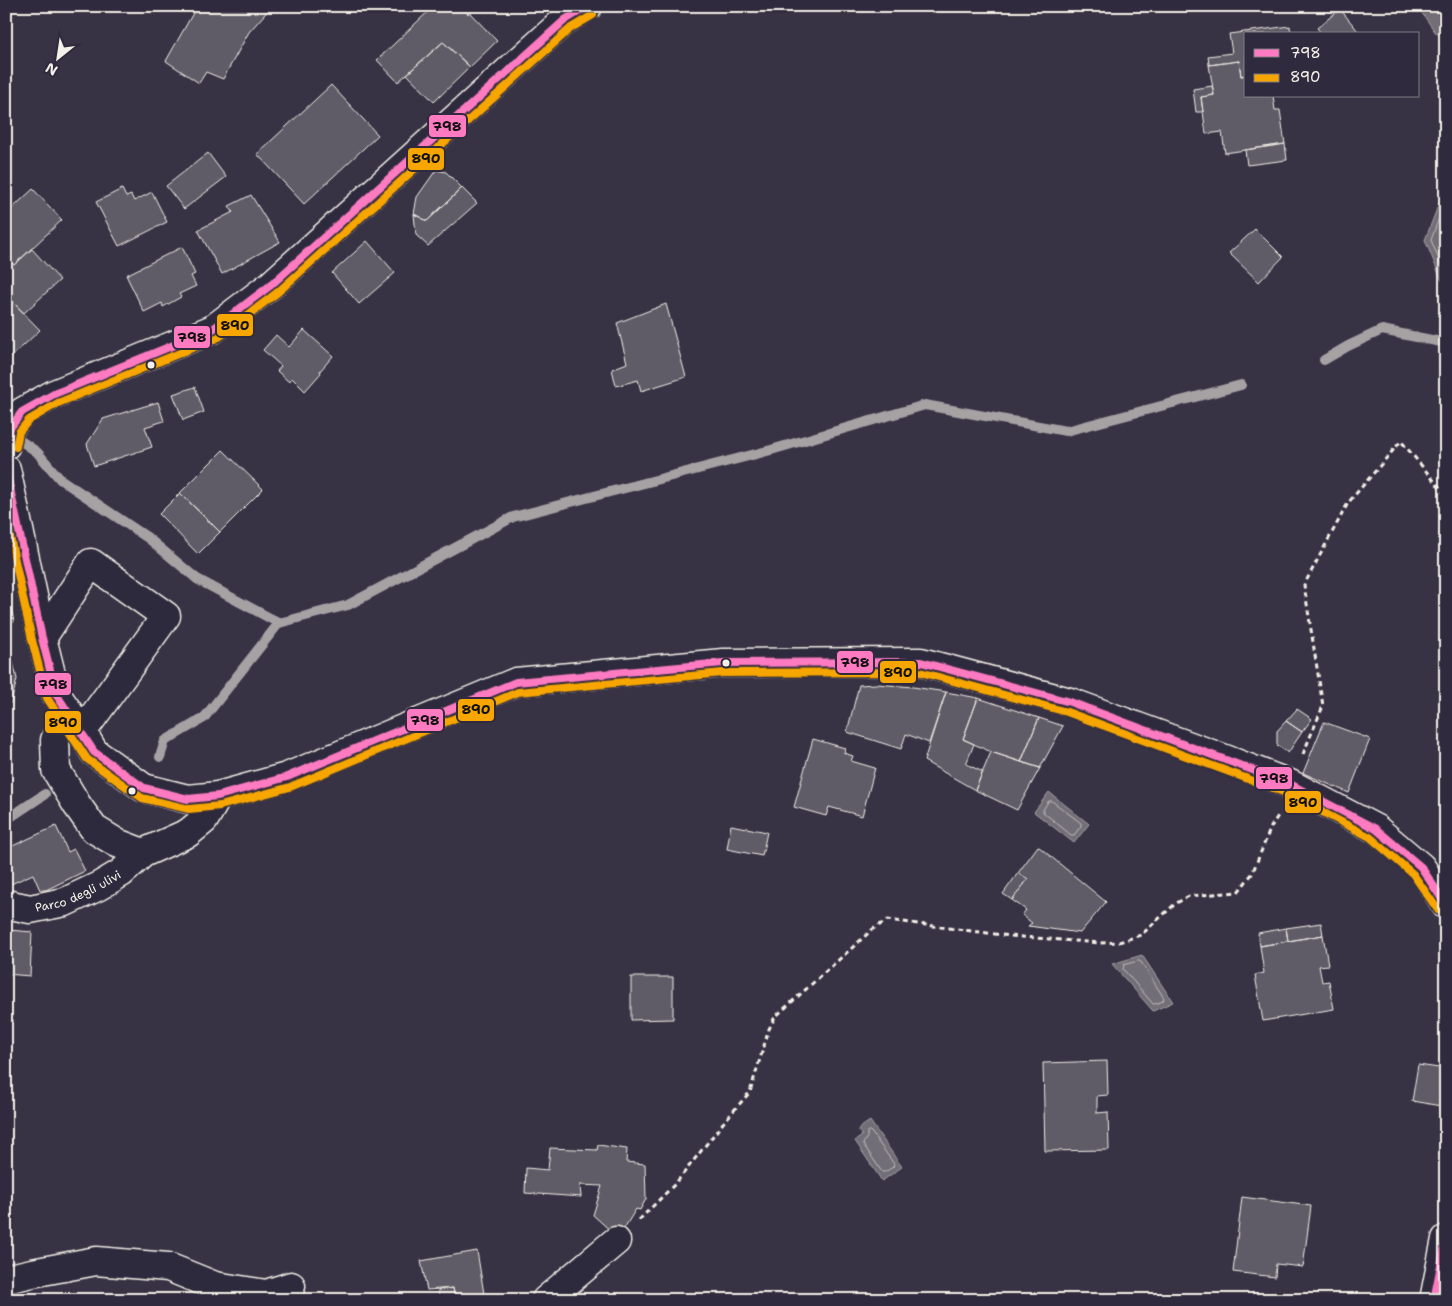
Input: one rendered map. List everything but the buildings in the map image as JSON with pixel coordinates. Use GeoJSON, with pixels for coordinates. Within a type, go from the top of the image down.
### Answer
{"type":"FeatureCollection","features":[{"type":"Feature","properties":{"kind":"main road"},"geometry":{"type":"LineString","coordinates":[[6,445],[10,428],[22,412],[54,394],[213,329],[271,285],[565,20],[588,6]]}},
{"type":"Feature","properties":{"kind":"main road"},"geometry":{"type":"LineString","coordinates":[[6,469],[42,638],[56,694],[88,742],[144,788],[188,799],[218,796],[287,777],[516,682],[732,663],[921,662],[1070,702],[1290,784],[1376,829],[1421,867],[1446,905]]}},
{"type":"Feature","properties":{"kind":"main road"},"geometry":{"type":"LineString","coordinates":[[42,638],[92,564],[166,616],[88,742]]}},
{"type":"Feature","properties":{"kind":"main road"},"geometry":{"type":"LineString","coordinates":[[67,710],[55,740],[56,770],[94,828],[118,844],[143,853]]}},
{"type":"Feature","properties":{"kind":"main road","name":"Parco degli ulivi"},"geometry":{"type":"LineString","coordinates":[[6,904],[30,909],[65,902],[121,874],[143,853],[188,833],[204,820],[218,796]]}},
{"type":"Feature","properties":{"kind":"main road"},"geometry":{"type":"LineString","coordinates":[[1434,1300],[1446,1239]]}},
{"type":"Feature","properties":{"kind":"main road"},"geometry":{"type":"LineString","coordinates":[[546,1300],[616,1241]]}},
{"type":"Feature","properties":{"kind":"main road"},"geometry":{"type":"LineString","coordinates":[[6,1279],[32,1272],[96,1261],[168,1267],[215,1286],[266,1294],[291,1286]]}},
{"type":"Feature","properties":{"kind":"path"},"geometry":{"type":"LineString","coordinates":[[1290,784],[1323,706],[1304,584],[1348,503],[1402,441],[1446,495]]}},
{"type":"Feature","properties":{"kind":"path"},"geometry":{"type":"LineString","coordinates":[[616,1241],[676,1183],[750,1092],[769,1029],[775,1017],[873,929],[888,920],[1010,936],[1119,942],[1142,935],[1175,904],[1189,896],[1238,892],[1252,874],[1271,827],[1280,813]]}},
{"type":"Feature","properties":{"kind":"water"},"geometry":{"type":"Polygon","coordinates":[[[1417,6],[1446,6],[1446,37],[1436,33],[1417,6]]]}},
{"type":"Feature","properties":{"kind":"water"},"geometry":{"type":"Polygon","coordinates":[[[1446,185],[1446,285],[1441,279],[1425,240],[1446,185]]]}},
{"type":"Feature","properties":{"kind":"water"},"geometry":{"type":"Polygon","coordinates":[[[1049,792],[1089,824],[1074,843],[1034,812],[1049,792]]]}},
{"type":"Feature","properties":{"kind":"water"},"geometry":{"type":"Polygon","coordinates":[[[1142,955],[1173,1002],[1153,1011],[1112,964],[1142,955]]]}},
{"type":"Feature","properties":{"kind":"water"},"geometry":{"type":"Polygon","coordinates":[[[870,1121],[902,1167],[882,1181],[855,1141],[862,1136],[858,1129],[870,1121]]]}},
{"type":"Feature","properties":{"kind":"waterway"},"geometry":{"type":"LineString","coordinates":[[1324,360],[1382,330],[1446,343]]}},
{"type":"Feature","properties":{"kind":"waterway"},"geometry":{"type":"LineString","coordinates":[[160,757],[165,741],[204,718],[279,623],[348,605],[513,517],[771,450],[925,405],[1066,431],[1241,385]]}},
{"type":"Feature","properties":{"kind":"waterway"},"geometry":{"type":"LineString","coordinates":[[11,434],[37,452],[60,479],[148,538],[197,579],[279,623]]}},
{"type":"Feature","properties":{"kind":"waterway"},"geometry":{"type":"LineString","coordinates":[[6,820],[45,794]]}},
{"type":"Feature","properties":{"kind":"transit line","name":"798"},"geometry":{"type":"LineString","coordinates":[[6,444],[10,428],[22,412],[54,394],[213,329],[271,285],[565,20],[588,6]]}},
{"type":"Feature","properties":{"kind":"transit line","name":"890"},"geometry":{"type":"LineString","coordinates":[[16,447],[19,432],[29,420],[58,403],[219,337],[278,292],[571,28],[593,15]]}},
{"type":"Feature","properties":{"kind":"transit line","name":"798"},"geometry":{"type":"LineString","coordinates":[[6,470],[56,694],[94,752],[144,788],[188,799],[218,796],[287,777],[516,682],[723,663],[921,662],[1070,702],[1290,784],[1376,829],[1421,867],[1446,905]]}},
{"type":"Feature","properties":{"kind":"transit line","name":"890"},"geometry":{"type":"LineString","coordinates":[[6,518],[32,640],[47,698],[87,759],[142,798],[189,809],[220,806],[290,787],[518,692],[723,673],[920,672],[1067,712],[1286,793],[1370,837],[1413,874],[1438,910]]}},
{"type":"Feature","properties":{"kind":"transit line","name":"798"},"geometry":{"type":"LineString","coordinates":[[1434,1300],[1446,1240]]}}]}
